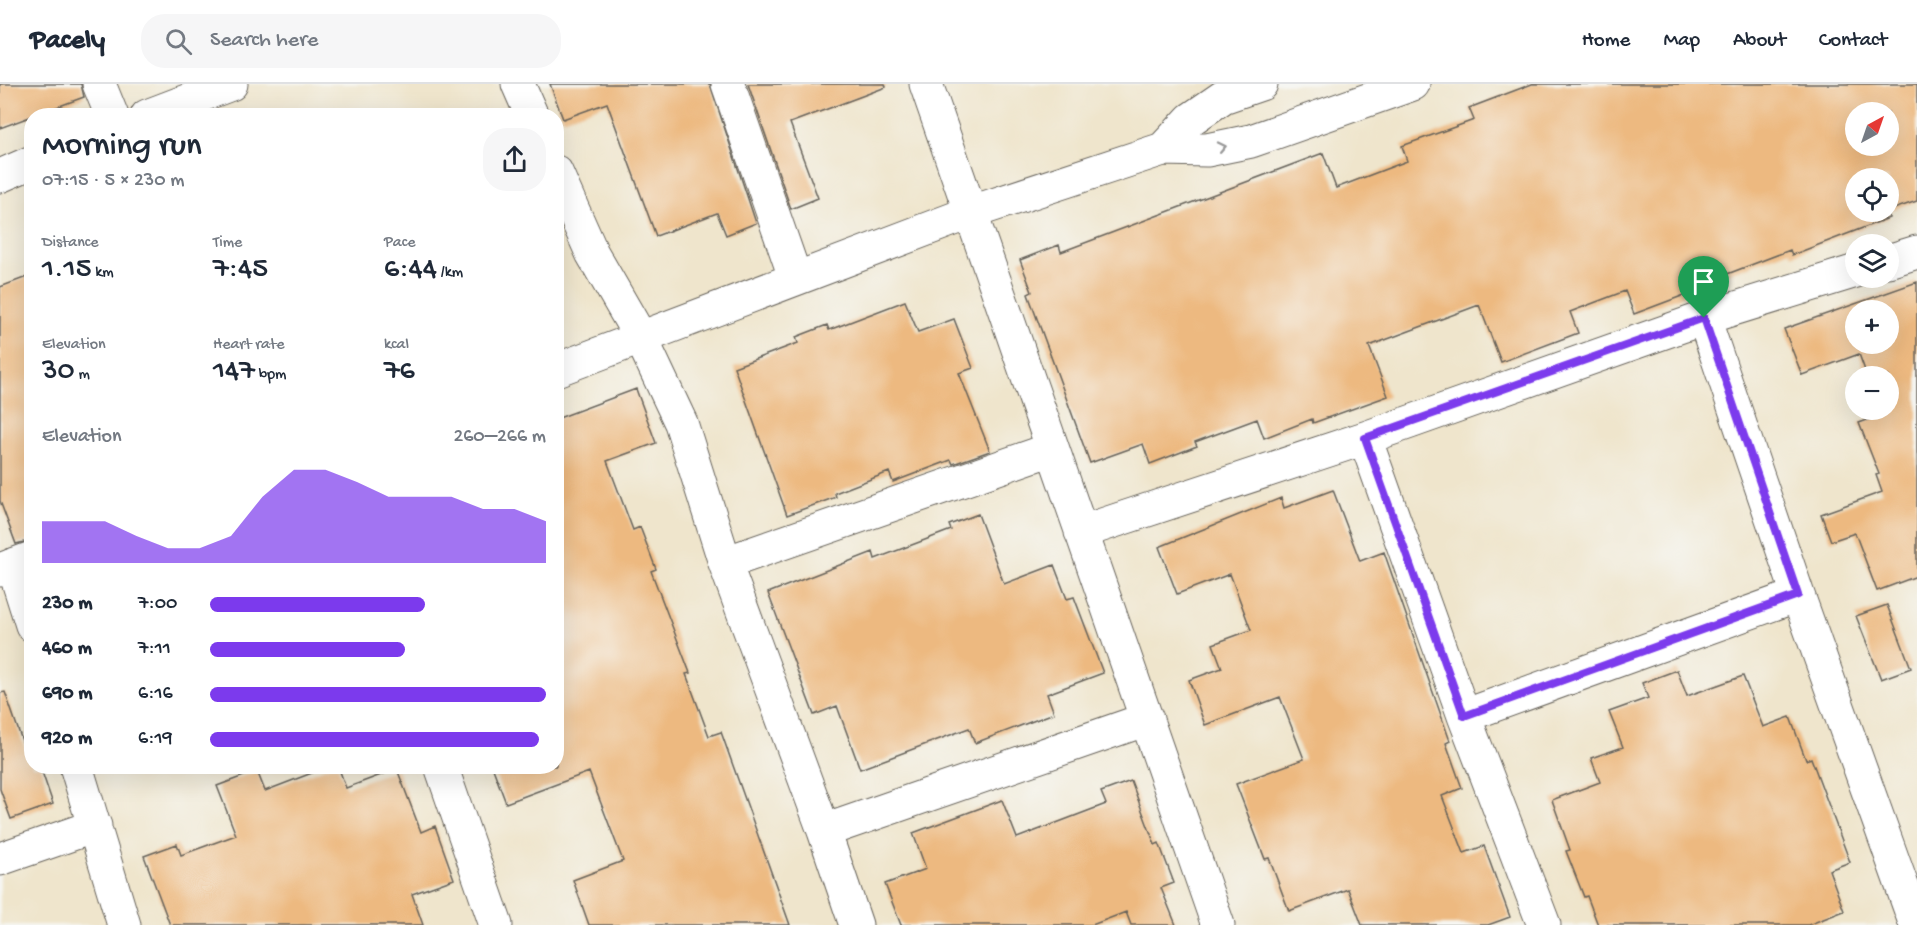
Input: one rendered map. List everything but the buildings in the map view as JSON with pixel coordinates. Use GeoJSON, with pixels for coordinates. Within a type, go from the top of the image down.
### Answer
{"type":"FeatureCollection","features":[{"type":"Feature","properties":{"kind":"street"},"geometry":{"type":"LineString","coordinates":[[99,84],[109,108]]}},
{"type":"Feature","properties":{"kind":"street"},"geometry":{"type":"LineString","coordinates":[[168,108],[231,84]]}},
{"type":"Feature","properties":{"kind":"street"},"geometry":{"type":"LineString","coordinates":[[518,84],[528,108]]}},
{"type":"Feature","properties":{"kind":"street"},"geometry":{"type":"LineString","coordinates":[[728,84],[795,278]]}},
{"type":"Feature","properties":{"kind":"street"},"geometry":{"type":"LineString","coordinates":[[926,84],[1218,925]]}},
{"type":"Feature","properties":{"kind":"street"},"geometry":{"type":"LineString","coordinates":[[1164,149],[1191,119],[1223,97],[1261,84]]}},
{"type":"Feature","properties":{"kind":"street"},"geometry":{"type":"LineString","coordinates":[[564,367],[972,212],[1164,149],[1207,150],[1251,141],[1413,84]]}},
{"type":"Feature","properties":{"kind":"street"},"geometry":{"type":"LineString","coordinates":[[0,176],[24,166]]}},
{"type":"Feature","properties":{"kind":"street"},"geometry":{"type":"LineString","coordinates":[[564,190],[592,253],[641,338],[681,423],[725,563],[824,831],[856,925]]}},
{"type":"Feature","properties":{"kind":"street"},"geometry":{"type":"LineString","coordinates":[[1899,258],[1917,252]]}},
{"type":"Feature","properties":{"kind":"street"},"geometry":{"type":"LineString","coordinates":[[1081,532],[1365,438],[1704,318],[1845,274]]}},
{"type":"Feature","properties":{"kind":"street"},"geometry":{"type":"LineString","coordinates":[[1704,318],[1798,595],[1915,915]]}},
{"type":"Feature","properties":{"kind":"street"},"geometry":{"type":"LineString","coordinates":[[1365,438],[1464,716],[1544,925]]}},
{"type":"Feature","properties":{"kind":"street"},"geometry":{"type":"LineString","coordinates":[[725,563],[1052,449]]}},
{"type":"Feature","properties":{"kind":"street"},"geometry":{"type":"LineString","coordinates":[[15,564],[24,596]]}},
{"type":"Feature","properties":{"kind":"street"},"geometry":{"type":"LineString","coordinates":[[1464,716],[1798,595]]}},
{"type":"Feature","properties":{"kind":"street"},"geometry":{"type":"LineString","coordinates":[[824,831],[1147,719]]}},
{"type":"Feature","properties":{"kind":"street"},"geometry":{"type":"LineString","coordinates":[[78,774],[124,925]]}},
{"type":"Feature","properties":{"kind":"street"},"geometry":{"type":"LineString","coordinates":[[444,774],[496,925]]}},
{"type":"Feature","properties":{"kind":"street"},"geometry":{"type":"LineString","coordinates":[[0,859],[94,826]]}},
{"type":"Feature","properties":{"kind":"route"},"geometry":{"type":"LineString","coordinates":[[1704,318],[1798,595],[1464,716],[1365,438],[1704,318]]}}]}
